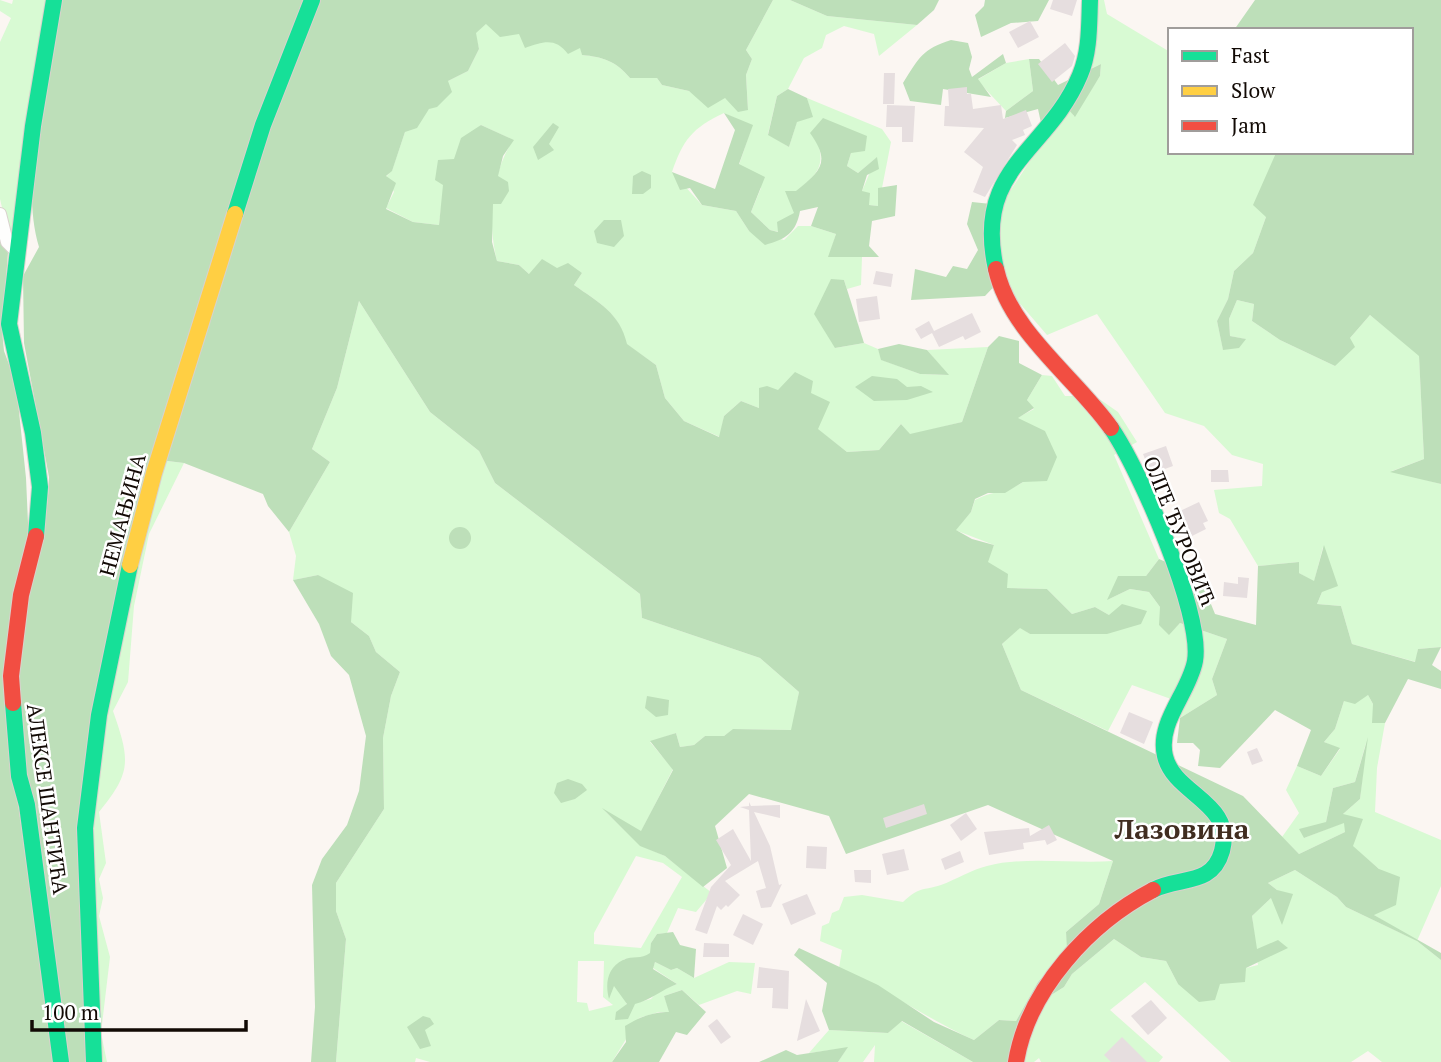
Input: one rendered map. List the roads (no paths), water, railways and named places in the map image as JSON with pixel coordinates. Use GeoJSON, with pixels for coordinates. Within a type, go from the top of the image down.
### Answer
{"type":"FeatureCollection","features":[{"type":"Feature","properties":{"kind":"street","name":"АЛЕКСЕ ШАНТИЋА"},"geometry":{"type":"LineString","coordinates":[[54,0],[33,126],[10,337],[23,383],[40,486],[35,547],[21,595],[11,676],[12,716],[61,1062]]}},
{"type":"Feature","properties":{"kind":"street","name":"НЕМАЊИНА"},"geometry":{"type":"LineString","coordinates":[[94,1062],[86,828],[90,768],[132,555],[154,473],[263,125],[312,0]]}},
{"type":"Feature","properties":{"kind":"street","name":"ОЛГЕ ЂУРОВИЋ"},"geometry":{"type":"LineString","coordinates":[[1016,1062],[1037,1000],[1058,970],[1109,919],[1141,898],[1165,884],[1197,880],[1208,874],[1222,852],[1223,839],[1221,825],[1213,808],[1198,792],[1177,778],[1165,757],[1172,715],[1196,654],[1193,621],[1168,554],[1118,438],[1002,294],[993,255],[995,202],[1007,177],[1058,113],[1079,79],[1088,37],[1090,0]]}},
{"type":"Feature","properties":{"kind":"street"},"geometry":{"type":"LineString","coordinates":[[0,214],[7,242],[18,252]]}},
{"type":"Feature","properties":{"kind":"district","name":"Лазовина"},"geometry":{"type":"Point","coordinates":[1182,829]}}]}
